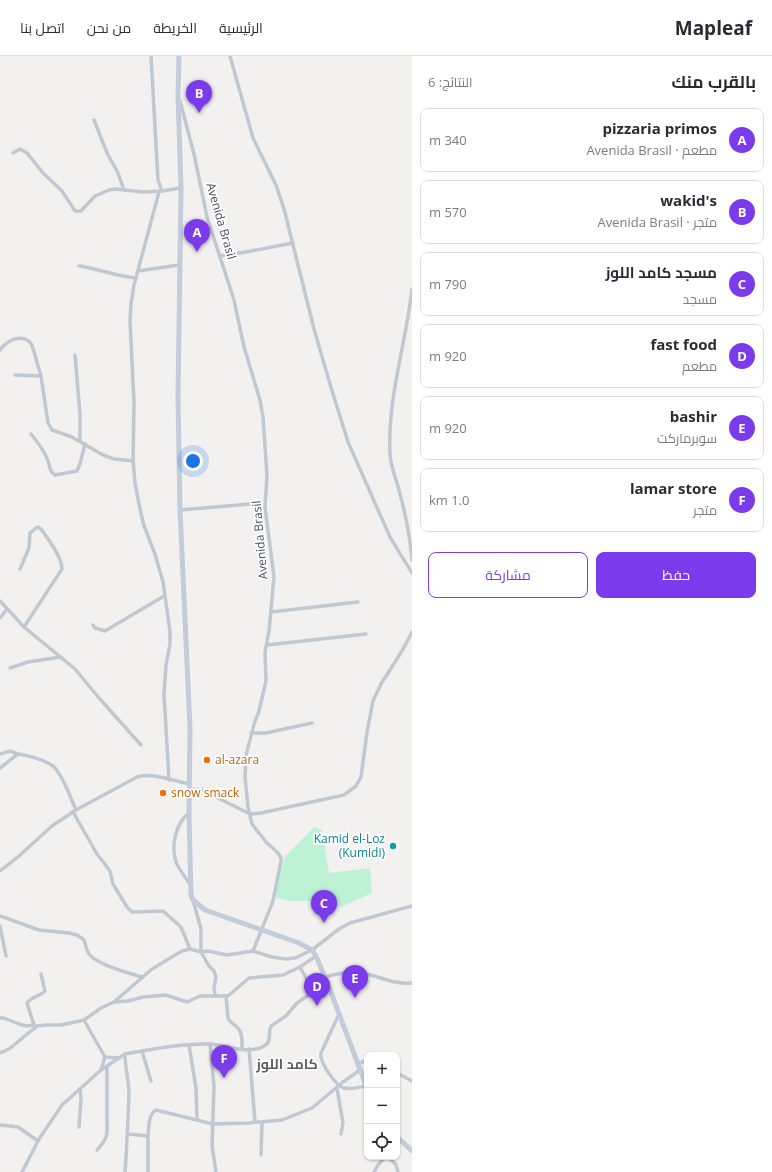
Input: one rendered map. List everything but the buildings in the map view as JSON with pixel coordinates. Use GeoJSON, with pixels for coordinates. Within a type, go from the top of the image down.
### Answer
{"type":"FeatureCollection","features":[{"type":"Feature","properties":{"kind":"main road"},"geometry":{"type":"LineString","coordinates":[[179,56],[178,96],[181,188],[178,397],[180,510],[188,658],[191,895],[193,900],[205,910],[299,943],[312,950],[326,980],[364,1080]]}},
{"type":"Feature","properties":{"kind":"main road"},"geometry":{"type":"LineString","coordinates":[[400,1141],[412,1150]]}},
{"type":"Feature","properties":{"kind":"street"},"geometry":{"type":"LineString","coordinates":[[151,56],[160,191],[136,278],[131,304],[130,321],[134,408],[133,461],[140,509],[144,526],[155,554],[162,582],[170,631],[170,644],[166,665],[164,694],[169,780]]}},
{"type":"Feature","properties":{"kind":"street"},"geometry":{"type":"LineString","coordinates":[[230,56],[253,138],[276,185],[293,242],[314,329],[348,442],[390,537],[412,573]]}},
{"type":"Feature","properties":{"kind":"street","name":"Avenida Brasil"},"geometry":{"type":"LineString","coordinates":[[178,96],[194,154],[207,216],[236,307],[244,347],[263,418],[267,476],[265,507],[274,577],[266,645],[266,681],[246,755],[245,777],[252,824],[257,832],[281,858],[274,897],[262,930],[252,951]]}},
{"type":"Feature","properties":{"kind":"street"},"geometry":{"type":"LineString","coordinates":[[94,120],[124,190]]}},
{"type":"Feature","properties":{"kind":"street"},"geometry":{"type":"LineString","coordinates":[[13,153],[20,149],[24,151],[43,173],[62,191],[75,211],[82,211],[92,198],[112,189],[143,192],[181,188]]}},
{"type":"Feature","properties":{"kind":"street"},"geometry":{"type":"LineString","coordinates":[[220,256],[293,242]]}},
{"type":"Feature","properties":{"kind":"street"},"geometry":{"type":"LineString","coordinates":[[138,271],[179,265]]}},
{"type":"Feature","properties":{"kind":"street"},"geometry":{"type":"LineString","coordinates":[[79,266],[136,278]]}},
{"type":"Feature","properties":{"kind":"street"},"geometry":{"type":"LineString","coordinates":[[412,289],[402,352],[394,390],[391,416],[390,458],[406,515],[412,560]]}},
{"type":"Feature","properties":{"kind":"street"},"geometry":{"type":"LineString","coordinates":[[0,350],[10,340],[23,338],[32,345],[41,376],[50,428],[55,432],[67,435],[80,441],[103,455],[114,459],[133,461]]}},
{"type":"Feature","properties":{"kind":"street"},"geometry":{"type":"LineString","coordinates":[[75,355],[80,414],[80,441]]}},
{"type":"Feature","properties":{"kind":"street"},"geometry":{"type":"LineString","coordinates":[[15,374],[41,376]]}},
{"type":"Feature","properties":{"kind":"street"},"geometry":{"type":"LineString","coordinates":[[31,434],[44,451],[50,470],[55,475],[77,471],[85,444]]}},
{"type":"Feature","properties":{"kind":"street"},"geometry":{"type":"LineString","coordinates":[[180,510],[250,504]]}},
{"type":"Feature","properties":{"kind":"street"},"geometry":{"type":"LineString","coordinates":[[20,569],[29,548],[30,533],[38,527],[41,529],[62,563],[62,569],[24,627]]}},
{"type":"Feature","properties":{"kind":"street"},"geometry":{"type":"LineString","coordinates":[[93,625],[95,628],[105,631],[164,596]]}},
{"type":"Feature","properties":{"kind":"street"},"geometry":{"type":"LineString","coordinates":[[0,601],[24,627],[83,677],[99,698],[141,745]]}},
{"type":"Feature","properties":{"kind":"street"},"geometry":{"type":"LineString","coordinates":[[271,612],[358,602]]}},
{"type":"Feature","properties":{"kind":"street"},"geometry":{"type":"LineString","coordinates":[[0,618],[7,609]]}},
{"type":"Feature","properties":{"kind":"street"},"geometry":{"type":"LineString","coordinates":[[0,869],[19,856],[52,826],[75,811],[136,777],[144,775],[154,776],[202,790],[250,814],[344,795],[356,786],[361,777],[367,732],[375,697],[381,684],[412,632]]}},
{"type":"Feature","properties":{"kind":"street"},"geometry":{"type":"LineString","coordinates":[[266,645],[366,634]]}},
{"type":"Feature","properties":{"kind":"street"},"geometry":{"type":"LineString","coordinates":[[10,668],[28,662],[61,657]]}},
{"type":"Feature","properties":{"kind":"street"},"geometry":{"type":"LineString","coordinates":[[251,733],[266,733],[312,723]]}},
{"type":"Feature","properties":{"kind":"street"},"geometry":{"type":"LineString","coordinates":[[0,754],[10,751],[32,756],[53,766],[62,778],[75,811],[97,854],[110,871],[113,884],[127,907],[132,912],[163,911],[181,927],[190,949]]}},
{"type":"Feature","properties":{"kind":"street"},"geometry":{"type":"LineString","coordinates":[[0,768],[18,754]]}},
{"type":"Feature","properties":{"kind":"street"},"geometry":{"type":"LineString","coordinates":[[189,813],[183,818],[177,829],[174,853],[177,864],[191,884]]}},
{"type":"Feature","properties":{"kind":"street"},"geometry":{"type":"LineString","coordinates":[[193,900],[200,929],[201,952],[209,966],[214,971],[216,977],[214,987],[215,995]]}},
{"type":"Feature","properties":{"kind":"street"},"geometry":{"type":"LineString","coordinates":[[0,1018],[26,1026],[70,1024],[84,1020],[114,1002],[152,970],[182,951],[190,949],[201,952],[208,951],[227,955],[252,951],[272,957],[286,959],[295,958],[312,950],[339,929],[350,923],[412,906]]}},
{"type":"Feature","properties":{"kind":"street"},"geometry":{"type":"LineString","coordinates":[[0,916],[39,930],[77,936],[84,940],[88,953],[96,960],[142,978]]}},
{"type":"Feature","properties":{"kind":"street"},"geometry":{"type":"LineString","coordinates":[[0,926],[6,956]]}},
{"type":"Feature","properties":{"kind":"street"},"geometry":{"type":"LineString","coordinates":[[114,1002],[166,995],[187,1002],[200,996],[226,996],[235,991],[244,981],[249,978],[280,976],[300,967],[316,956]]}},
{"type":"Feature","properties":{"kind":"street"},"geometry":{"type":"LineString","coordinates":[[300,967],[313,991]]}},
{"type":"Feature","properties":{"kind":"street"},"geometry":{"type":"LineString","coordinates":[[22,1172],[38,1141],[57,1112],[101,1070],[125,1054],[170,1046],[210,1044],[242,1049],[260,1048],[268,1042],[270,1038],[270,1028],[272,1026],[286,1016],[294,1006],[326,980],[340,973],[363,973],[387,981],[405,984],[412,983]]}},
{"type":"Feature","properties":{"kind":"street"},"geometry":{"type":"LineString","coordinates":[[34,1026],[27,1003],[30,999],[41,994],[45,990],[41,974]]}},
{"type":"Feature","properties":{"kind":"street"},"geometry":{"type":"LineString","coordinates":[[226,996],[228,1018],[229,1021],[240,1031],[242,1038],[242,1049]]}},
{"type":"Feature","properties":{"kind":"street"},"geometry":{"type":"LineString","coordinates":[[339,1014],[321,1055],[323,1063],[338,1087],[343,1123],[341,1134]]}},
{"type":"Feature","properties":{"kind":"street"},"geometry":{"type":"LineString","coordinates":[[84,1020],[104,1057],[101,1070]]}},
{"type":"Feature","properties":{"kind":"street"},"geometry":{"type":"LineString","coordinates":[[0,1053],[9,1049],[34,1026]]}},
{"type":"Feature","properties":{"kind":"street"},"geometry":{"type":"LineString","coordinates":[[210,1044],[214,1086],[212,1146],[216,1172]]}},
{"type":"Feature","properties":{"kind":"street"},"geometry":{"type":"LineString","coordinates":[[189,1045],[196,1088],[197,1120]]}},
{"type":"Feature","properties":{"kind":"street"},"geometry":{"type":"LineString","coordinates":[[249,1049],[255,1122]]}},
{"type":"Feature","properties":{"kind":"street"},"geometry":{"type":"LineString","coordinates":[[142,1051],[151,1081]]}},
{"type":"Feature","properties":{"kind":"street"},"geometry":{"type":"LineString","coordinates":[[125,1054],[128,1090],[128,1134],[125,1172]]}},
{"type":"Feature","properties":{"kind":"street"},"geometry":{"type":"LineString","coordinates":[[104,1057],[119,1058]]}},
{"type":"Feature","properties":{"kind":"street"},"geometry":{"type":"LineString","coordinates":[[358,1063],[364,1062]]}},
{"type":"Feature","properties":{"kind":"street"},"geometry":{"type":"LineString","coordinates":[[97,1150],[105,1141],[108,1133],[106,1126],[107,1067]]}},
{"type":"Feature","properties":{"kind":"street"},"geometry":{"type":"LineString","coordinates":[[148,1172],[148,1136],[150,1117],[156,1110],[213,1124],[282,1120],[305,1112],[319,1103],[360,1070]]}},
{"type":"Feature","properties":{"kind":"street"},"geometry":{"type":"LineString","coordinates":[[400,1075],[412,1081]]}},
{"type":"Feature","properties":{"kind":"street"},"geometry":{"type":"LineString","coordinates":[[338,1087],[346,1089],[364,1087]]}},
{"type":"Feature","properties":{"kind":"street"},"geometry":{"type":"LineString","coordinates":[[79,1127],[81,1099],[80,1089]]}},
{"type":"Feature","properties":{"kind":"street"},"geometry":{"type":"LineString","coordinates":[[261,1155],[262,1122]]}},
{"type":"Feature","properties":{"kind":"street"},"geometry":{"type":"LineString","coordinates":[[0,1125],[18,1127],[38,1141]]}},
{"type":"Feature","properties":{"kind":"street"},"geometry":{"type":"LineString","coordinates":[[128,1134],[148,1136]]}},
{"type":"Feature","properties":{"kind":"street"},"geometry":{"type":"LineString","coordinates":[[374,1172],[382,1160]]}},
{"type":"Feature","properties":{"kind":"street"},"geometry":{"type":"LineString","coordinates":[[392,1160],[396,1165],[398,1172]]}},
{"type":"Feature","properties":{"kind":"green space"},"geometry":{"type":"Polygon","coordinates":[[[314,827],[322,830],[329,873],[370,868],[372,893],[341,907],[326,901],[291,901],[276,898],[277,882],[285,857],[314,827]]]}},
{"type":"Feature","properties":{"kind":"place","name":"wakid's"},"geometry":{"type":"Point","coordinates":[199,113]}},
{"type":"Feature","properties":{"kind":"place","name":"pizzaria primos"},"geometry":{"type":"Point","coordinates":[197,252]}},
{"type":"Feature","properties":{"kind":"place","name":"al-azara"},"geometry":{"type":"Point","coordinates":[207,760]}},
{"type":"Feature","properties":{"kind":"place","name":"snow smack"},"geometry":{"type":"Point","coordinates":[163,793]}},
{"type":"Feature","properties":{"kind":"place","name":"Kamid el-Loz (Kumidi)"},"geometry":{"type":"Point","coordinates":[393,846]}},
{"type":"Feature","properties":{"kind":"place","name":"مسجد كامد اللوز"},"geometry":{"type":"Point","coordinates":[324,923]}},
{"type":"Feature","properties":{"kind":"place","name":"bashir"},"geometry":{"type":"Point","coordinates":[355,998]}},
{"type":"Feature","properties":{"kind":"place","name":"fast food"},"geometry":{"type":"Point","coordinates":[317,1006]}},
{"type":"Feature","properties":{"kind":"place","name":"lamar store"},"geometry":{"type":"Point","coordinates":[224,1078]}},
{"type":"Feature","properties":{"kind":"district","name":"كامد اللوز"},"geometry":{"type":"Point","coordinates":[287,1064]}}]}
